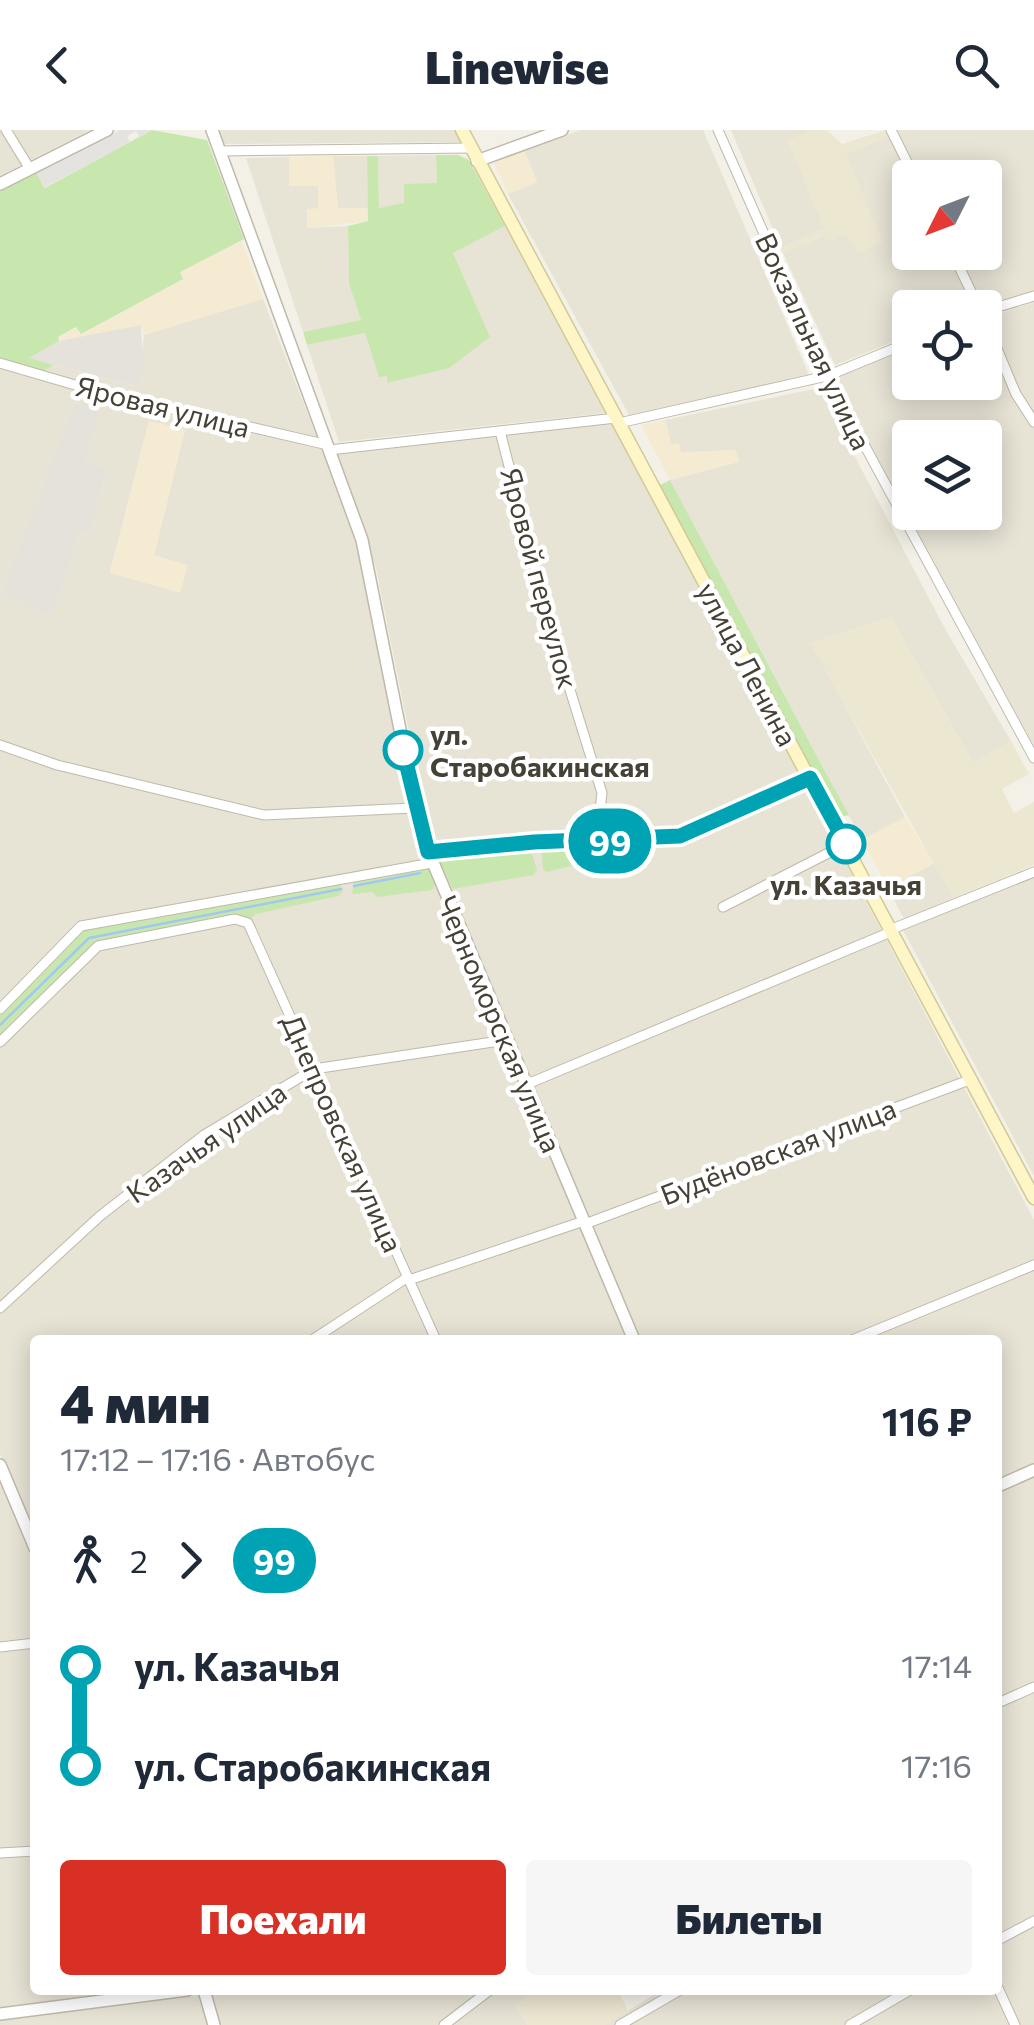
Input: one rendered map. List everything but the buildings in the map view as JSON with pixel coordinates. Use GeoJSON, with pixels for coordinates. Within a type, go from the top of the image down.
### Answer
{"type":"FeatureCollection","features":[{"type":"Feature","properties":{"kind":"main road","name":"улица Ленина"},"geometry":{"type":"LineString","coordinates":[[462,130],[1034,1198]]}},
{"type":"Feature","properties":{"kind":"street"},"geometry":{"type":"LineString","coordinates":[[6,130],[30,169]]}},
{"type":"Feature","properties":{"kind":"street"},"geometry":{"type":"LineString","coordinates":[[0,184],[107,130]]}},
{"type":"Feature","properties":{"kind":"street","name":"Черноморская улица"},"geometry":{"type":"LineString","coordinates":[[212,130],[366,558],[414,808],[430,858],[632,1335]]}},
{"type":"Feature","properties":{"kind":"street"},"geometry":{"type":"LineString","coordinates":[[220,150],[474,154],[562,130]]}},
{"type":"Feature","properties":{"kind":"street","name":"Вокзальная улица"},"geometry":{"type":"LineString","coordinates":[[718,130],[826,376],[1034,758]]}},
{"type":"Feature","properties":{"kind":"street"},"geometry":{"type":"LineString","coordinates":[[891,130],[906,160]]}},
{"type":"Feature","properties":{"kind":"street"},"geometry":{"type":"LineString","coordinates":[[1002,304],[1034,296]]}},
{"type":"Feature","properties":{"kind":"street","name":"Яровая улица"},"geometry":{"type":"LineString","coordinates":[[0,363],[328,448],[617,420],[826,376],[892,349]]}},
{"type":"Feature","properties":{"kind":"street"},"geometry":{"type":"LineString","coordinates":[[1002,361],[1016,394],[1034,422]]}},
{"type":"Feature","properties":{"kind":"street","name":"Яровой переулок"},"geometry":{"type":"LineString","coordinates":[[500,431],[548,619],[602,793],[599,818],[590,839]]}},
{"type":"Feature","properties":{"kind":"street"},"geometry":{"type":"LineString","coordinates":[[0,745],[57,766],[264,815],[414,808]]}},
{"type":"Feature","properties":{"kind":"street"},"geometry":{"type":"LineString","coordinates":[[0,1010],[81,926],[430,858],[590,839],[634,842],[680,836],[810,778]]}},
{"type":"Feature","properties":{"kind":"street"},"geometry":{"type":"LineString","coordinates":[[722,907],[846,844]]}},
{"type":"Feature","properties":{"kind":"street"},"geometry":{"type":"LineString","coordinates":[[526,1085],[1034,872]]}},
{"type":"Feature","properties":{"kind":"street","name":"Днепровская улица"},"geometry":{"type":"LineString","coordinates":[[0,1042],[98,946],[234,919],[250,925],[434,1335]]}},
{"type":"Feature","properties":{"kind":"street","name":"Казачья улица"},"geometry":{"type":"LineString","coordinates":[[0,1308],[100,1216],[204,1136],[314,1069],[506,1040]]}},
{"type":"Feature","properties":{"kind":"street","name":"Будёновская улица"},"geometry":{"type":"LineString","coordinates":[[320,1335],[409,1279],[584,1222],[972,1079]]}},
{"type":"Feature","properties":{"kind":"street"},"geometry":{"type":"LineString","coordinates":[[864,1335],[1034,1265]]}},
{"type":"Feature","properties":{"kind":"street"},"geometry":{"type":"LineString","coordinates":[[0,1465],[29,1512]]}},
{"type":"Feature","properties":{"kind":"street"},"geometry":{"type":"LineString","coordinates":[[1002,1484],[1034,1470]]}},
{"type":"Feature","properties":{"kind":"street"},"geometry":{"type":"LineString","coordinates":[[0,1647],[30,1643]]}},
{"type":"Feature","properties":{"kind":"street"},"geometry":{"type":"LineString","coordinates":[[1002,1701],[1034,1687]]}},
{"type":"Feature","properties":{"kind":"street"},"geometry":{"type":"LineString","coordinates":[[0,1854],[30,1851]]}},
{"type":"Feature","properties":{"kind":"street"},"geometry":{"type":"LineString","coordinates":[[1002,1938],[1034,1921]]}},
{"type":"Feature","properties":{"kind":"street"},"geometry":{"type":"LineString","coordinates":[[0,2014],[148,1995]]}},
{"type":"Feature","properties":{"kind":"street"},"geometry":{"type":"LineString","coordinates":[[205,1995],[214,2025]]}},
{"type":"Feature","properties":{"kind":"street"},"geometry":{"type":"LineString","coordinates":[[444,2025],[483,1995]]}},
{"type":"Feature","properties":{"kind":"street"},"geometry":{"type":"LineString","coordinates":[[620,2025],[671,1995]]}},
{"type":"Feature","properties":{"kind":"street"},"geometry":{"type":"LineString","coordinates":[[850,2025],[901,1995]]}},
{"type":"Feature","properties":{"kind":"street"},"geometry":{"type":"LineString","coordinates":[[1001,1995],[1015,2025]]}},
{"type":"Feature","properties":{"kind":"shaded area"},"geometry":{"type":"Polygon","coordinates":[[[0,130],[90,130],[0,176],[0,130]]]}},
{"type":"Feature","properties":{"kind":"shaded area"},"geometry":{"type":"Polygon","coordinates":[[[120,130],[152,130],[140,137],[136,131],[127,136],[130,142],[44,188],[36,172],[120,130]]]}},
{"type":"Feature","properties":{"kind":"shaded area"},"geometry":{"type":"Polygon","coordinates":[[[219,130],[456,130],[462,142],[224,144],[219,130]]]}},
{"type":"Feature","properties":{"kind":"shaded area"},"geometry":{"type":"Polygon","coordinates":[[[581,130],[703,130],[809,375],[629,415],[508,194],[537,182],[524,150],[581,130]]]}},
{"type":"Feature","properties":{"kind":"shaded area"},"geometry":{"type":"Polygon","coordinates":[[[731,130],[812,130],[788,141],[825,229],[781,248],[731,130]]]}},
{"type":"Feature","properties":{"kind":"shaded area"},"geometry":{"type":"Polygon","coordinates":[[[812,130],[827,130],[842,144],[886,130],[889,136],[846,154],[883,242],[858,253],[846,234],[827,242],[824,236],[783,253],[781,248],[825,229],[787,140],[812,130]]]}},
{"type":"Feature","properties":{"kind":"shaded area"},"geometry":{"type":"Polygon","coordinates":[[[897,130],[1034,130],[1034,292],[1002,302],[1002,290],[976,290],[966,270],[1002,270],[1002,160],[912,160],[897,130]]]}},
{"type":"Feature","properties":{"kind":"shaded area"},"geometry":{"type":"Polygon","coordinates":[[[889,136],[901,160],[892,160],[892,270],[954,270],[964,290],[892,290],[892,342],[835,365],[783,253],[824,236],[846,154],[889,136]]]}},
{"type":"Feature","properties":{"kind":"shaded area"},"geometry":{"type":"Polygon","coordinates":[[[524,150],[537,182],[508,194],[494,163],[524,150]]]}},
{"type":"Feature","properties":{"kind":"shaded area"},"geometry":{"type":"Polygon","coordinates":[[[436,155],[437,184],[404,204],[379,208],[378,156],[436,155]]]}},
{"type":"Feature","properties":{"kind":"shaded area"},"geometry":{"type":"Polygon","coordinates":[[[333,156],[367,156],[368,208],[338,209],[333,156]]]}},
{"type":"Feature","properties":{"kind":"shaded area"},"geometry":{"type":"Polygon","coordinates":[[[333,156],[338,208],[368,208],[368,221],[307,228],[307,209],[318,208],[318,186],[289,186],[289,157],[333,156]]]}},
{"type":"Feature","properties":{"kind":"shaded area"},"geometry":{"type":"Polygon","coordinates":[[[289,157],[289,185],[318,185],[318,209],[307,228],[348,226],[349,284],[361,320],[303,332],[246,158],[289,157]]]}},
{"type":"Feature","properties":{"kind":"shaded area"},"geometry":{"type":"Polygon","coordinates":[[[505,226],[605,413],[339,442],[307,345],[365,333],[379,376],[387,376],[387,382],[489,337],[453,253],[505,226]]]}},
{"type":"Feature","properties":{"kind":"shaded area"},"geometry":{"type":"Polygon","coordinates":[[[241,240],[263,299],[144,335],[141,325],[68,341],[57,338],[77,327],[81,334],[182,280],[179,272],[241,240]]]}},
{"type":"Feature","properties":{"kind":"shaded area"},"geometry":{"type":"Polygon","coordinates":[[[263,299],[357,541],[408,802],[428,867],[626,1335],[30,1335],[30,1524],[0,1454],[0,360],[42,372],[54,365],[138,387],[144,335],[263,299]],[[75,404],[79,530],[88,533],[107,470],[85,463],[75,404]],[[149,421],[110,572],[154,555],[185,430],[149,421]]]}},
{"type":"Feature","properties":{"kind":"shaded area"},"geometry":{"type":"Polygon","coordinates":[[[1034,302],[1034,746],[917,530],[1002,530],[1002,420],[892,420],[892,484],[834,377],[892,354],[892,400],[1002,400],[1002,312],[1034,302]]]}},
{"type":"Feature","properties":{"kind":"shaded area"},"geometry":{"type":"Polygon","coordinates":[[[141,325],[143,368],[138,387],[28,358],[59,341],[141,325]]]}},
{"type":"Feature","properties":{"kind":"shaded area"},"geometry":{"type":"Polygon","coordinates":[[[819,388],[944,627],[1011,741],[973,763],[891,617],[811,643],[905,817],[862,840],[670,480],[738,462],[735,450],[681,453],[671,445],[665,420],[819,388]]]}},
{"type":"Feature","properties":{"kind":"shaded area"},"geometry":{"type":"Polygon","coordinates":[[[75,404],[98,411],[85,463],[107,469],[89,533],[79,531],[51,616],[2,593],[75,404]]]}},
{"type":"Feature","properties":{"kind":"shaded area"},"geometry":{"type":"Polygon","coordinates":[[[665,420],[671,444],[679,443],[681,452],[736,450],[739,462],[670,480],[641,425],[665,420]]]}},
{"type":"Feature","properties":{"kind":"shaded area"},"geometry":{"type":"Polygon","coordinates":[[[149,421],[185,429],[154,555],[188,565],[180,593],[110,573],[149,421]]]}},
{"type":"Feature","properties":{"kind":"shaded area"},"geometry":{"type":"Polygon","coordinates":[[[614,423],[1034,1220],[1034,1463],[1002,1476],[1002,1335],[637,1335],[434,857],[376,568],[337,453],[614,423]]]}},
{"type":"Feature","properties":{"kind":"shaded area"},"geometry":{"type":"Polygon","coordinates":[[[891,617],[973,763],[1011,741],[1029,774],[1002,789],[1014,813],[1034,802],[1034,865],[953,898],[810,643],[891,617]]]}},
{"type":"Feature","properties":{"kind":"shaded area"},"geometry":{"type":"Polygon","coordinates":[[[905,817],[934,863],[888,888],[862,840],[905,817]]]}},
{"type":"Feature","properties":{"kind":"shaded area"},"geometry":{"type":"Polygon","coordinates":[[[934,863],[953,898],[904,919],[888,888],[934,863]]]}},
{"type":"Feature","properties":{"kind":"shaded area"},"geometry":{"type":"Polygon","coordinates":[[[1034,877],[1034,1176],[903,930],[1034,877]]]}},
{"type":"Feature","properties":{"kind":"shaded area"},"geometry":{"type":"Polygon","coordinates":[[[0,1473],[30,1546],[30,1995],[120,1995],[0,2008],[0,1473]]]}},
{"type":"Feature","properties":{"kind":"shaded area"},"geometry":{"type":"Polygon","coordinates":[[[1034,1476],[1034,2025],[604,2025],[654,1995],[1002,1995],[1002,1489],[1034,1476]]]}},
{"type":"Feature","properties":{"kind":"shaded area"},"geometry":{"type":"Polygon","coordinates":[[[165,1995],[200,1995],[209,2025],[0,2025],[0,2019],[165,1995]]]}},
{"type":"Feature","properties":{"kind":"shaded area"},"geometry":{"type":"Polygon","coordinates":[[[211,1995],[529,1995],[515,2006],[528,2025],[220,2025],[211,1995]]]}},
{"type":"Feature","properties":{"kind":"shaded area"},"geometry":{"type":"Polygon","coordinates":[[[529,1995],[620,1995],[628,2011],[604,2025],[528,2025],[515,2006],[529,1995]]]}},
{"type":"Feature","properties":{"kind":"green space"},"geometry":{"type":"Polygon","coordinates":[[[152,130],[207,140],[244,239],[180,272],[183,279],[81,334],[76,327],[58,337],[59,341],[29,358],[54,365],[42,372],[0,360],[0,191],[36,172],[45,188],[152,130]]]}},
{"type":"Feature","properties":{"kind":"green space"},"geometry":{"type":"Polygon","coordinates":[[[436,155],[458,155],[469,160],[505,226],[453,253],[490,337],[449,368],[387,383],[387,376],[379,377],[365,333],[307,345],[303,332],[361,320],[349,284],[348,226],[368,221],[367,156],[378,156],[379,208],[404,203],[404,184],[437,183],[436,155]]]}},
{"type":"Feature","properties":{"kind":"green space"},"geometry":{"type":"Polygon","coordinates":[[[670,480],[849,815],[838,818],[660,485],[670,480]]]}},
{"type":"Feature","properties":{"kind":"green space"},"geometry":{"type":"Polygon","coordinates":[[[588,843],[597,848],[588,862],[546,872],[543,869],[541,846],[588,843]]]}},
{"type":"Feature","properties":{"kind":"green space"},"geometry":{"type":"Polygon","coordinates":[[[529,845],[537,870],[533,875],[453,889],[439,860],[442,854],[529,845]]]}},
{"type":"Feature","properties":{"kind":"green space"},"geometry":{"type":"Polygon","coordinates":[[[428,867],[435,885],[432,890],[377,897],[373,892],[352,894],[354,882],[428,867]]]}},
{"type":"Feature","properties":{"kind":"green space"},"geometry":{"type":"Polygon","coordinates":[[[339,884],[343,891],[338,896],[256,914],[249,920],[97,943],[0,1039],[0,1014],[80,931],[339,884]]]}},
{"type":"Feature","properties":{"kind":"waterway"},"geometry":{"type":"LineString","coordinates":[[354,886],[420,873]]}},
{"type":"Feature","properties":{"kind":"waterway"},"geometry":{"type":"LineString","coordinates":[[0,1025],[89,938],[341,889]]}},
{"type":"Feature","properties":{"kind":"bus line","name":"99"},"geometry":{"type":"LineString","coordinates":[[403,750],[414,808],[428,852],[534,842],[634,842],[680,836],[810,778],[846,844]]}},
{"type":"Feature","properties":{"kind":"place","name":"ул. Старобакинская"},"geometry":{"type":"Point","coordinates":[403,750]}},
{"type":"Feature","properties":{"kind":"place","name":"ул. Казачья"},"geometry":{"type":"Point","coordinates":[846,844]}}]}
